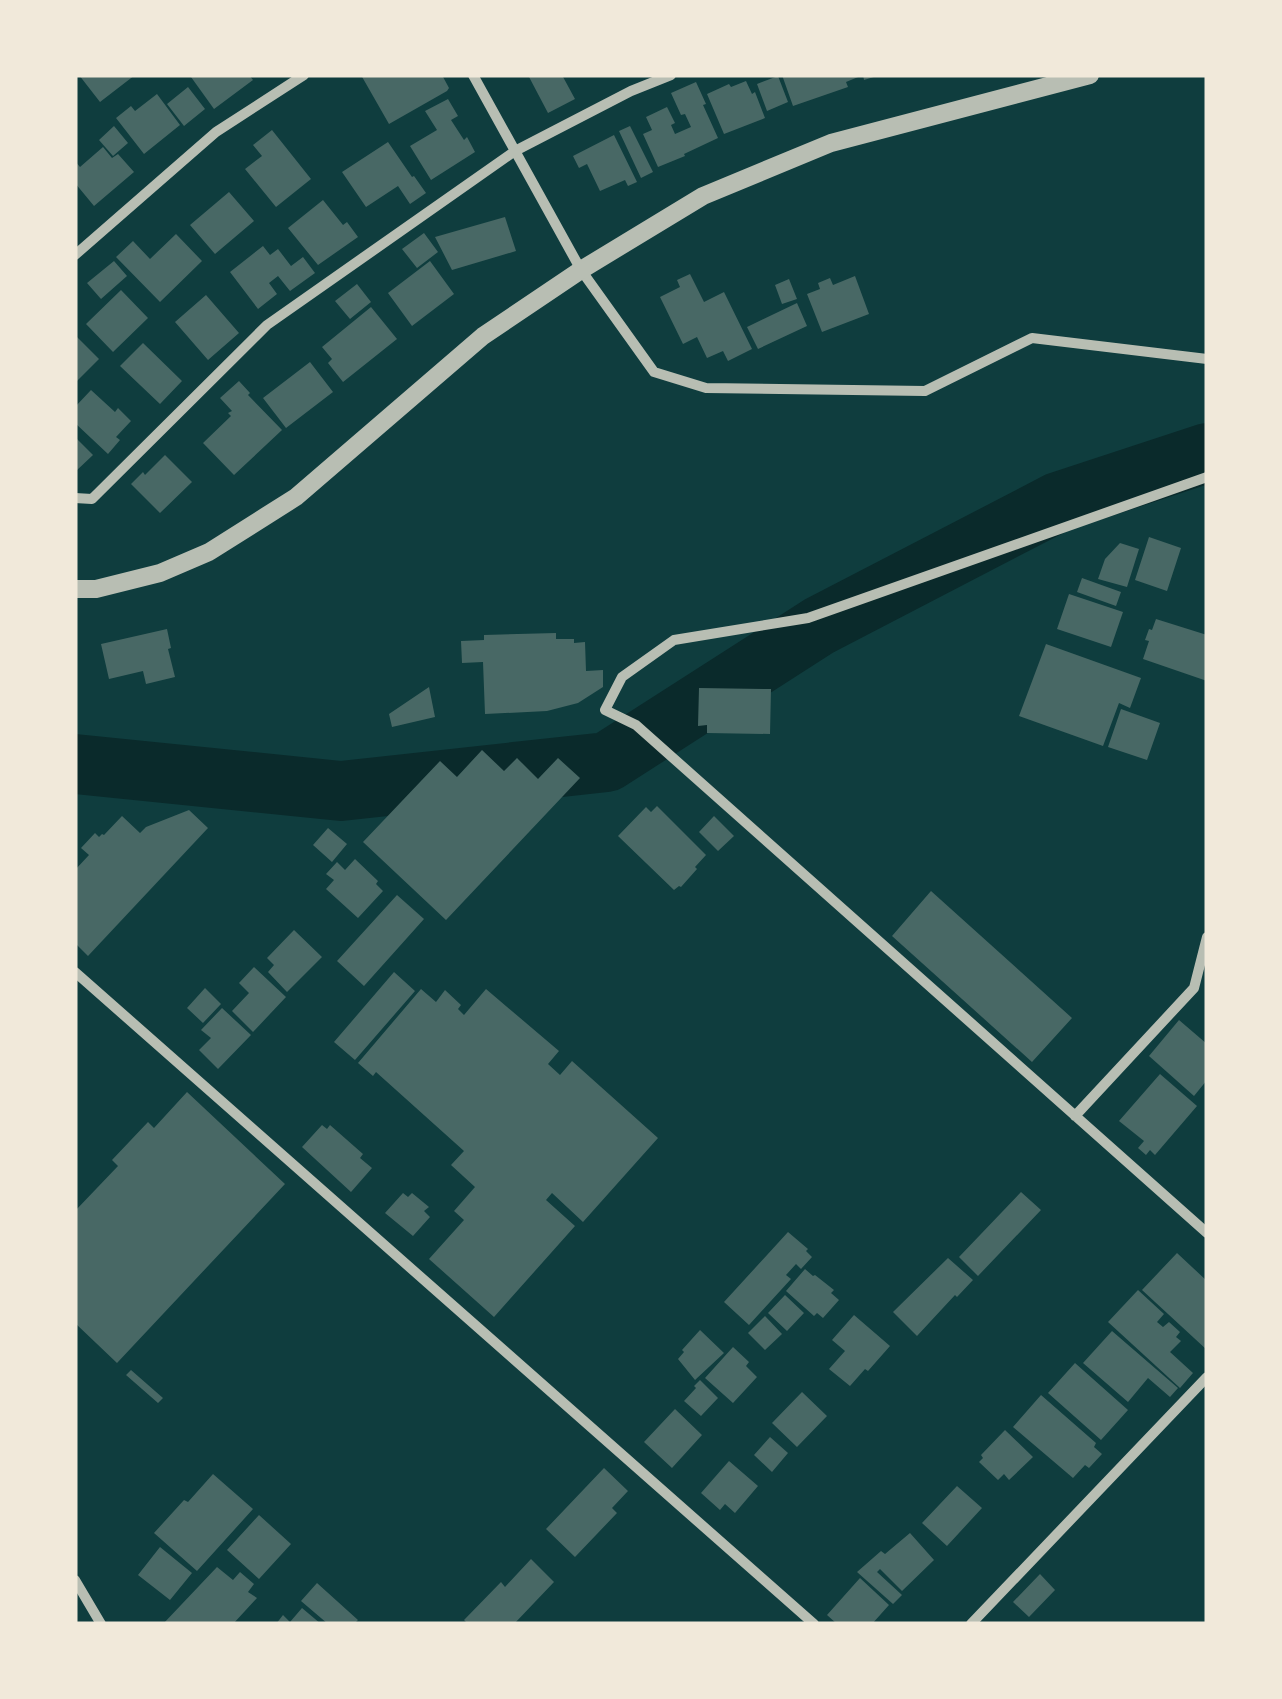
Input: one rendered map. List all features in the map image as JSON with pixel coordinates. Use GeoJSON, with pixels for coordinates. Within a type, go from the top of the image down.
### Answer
{"type":"FeatureCollection","features":[{"type":"Feature","properties":{"kind":"street"},"geometry":{"type":"LineString","coordinates":[[75,256],[216,132],[304,75]]}},
{"type":"Feature","properties":{"kind":"street"},"geometry":{"type":"LineString","coordinates":[[473,75],[580,270],[654,372],[706,388],[924,390],[1032,338],[1207,359]]}},
{"type":"Feature","properties":{"kind":"street"},"geometry":{"type":"LineString","coordinates":[[75,498],[92,499],[267,325],[516,152],[671,75]]}},
{"type":"Feature","properties":{"kind":"street"},"geometry":{"type":"LineString","coordinates":[[75,589],[96,589],[160,573],[210,552],[296,497],[483,336],[580,270],[703,196],[831,143],[1090,75]]}},
{"type":"Feature","properties":{"kind":"street"},"geometry":{"type":"LineString","coordinates":[[1207,477],[808,618],[674,640],[622,677],[604,710],[636,725],[1207,1233]]}},
{"type":"Feature","properties":{"kind":"street"},"geometry":{"type":"LineString","coordinates":[[1075,1116],[1194,988],[1207,937]]}},
{"type":"Feature","properties":{"kind":"street"},"geometry":{"type":"LineString","coordinates":[[75,972],[814,1624]]}},
{"type":"Feature","properties":{"kind":"street"},"geometry":{"type":"LineString","coordinates":[[971,1624],[1207,1377]]}},
{"type":"Feature","properties":{"kind":"street"},"geometry":{"type":"LineString","coordinates":[[75,1580],[101,1624]]}},
{"type":"Feature","properties":{"kind":"building"},"geometry":{"type":"Polygon","coordinates":[[[79,75],[135,75],[100,102],[79,75]]]}},
{"type":"Feature","properties":{"kind":"building"},"geometry":{"type":"Polygon","coordinates":[[[249,75],[253,80],[214,109],[191,77],[249,75]]]}},
{"type":"Feature","properties":{"kind":"building"},"geometry":{"type":"Polygon","coordinates":[[[361,75],[442,75],[449,88],[389,124],[361,75]]]}},
{"type":"Feature","properties":{"kind":"building"},"geometry":{"type":"Polygon","coordinates":[[[528,75],[562,75],[575,99],[548,113],[528,75]]]}},
{"type":"Feature","properties":{"kind":"building"},"geometry":{"type":"Polygon","coordinates":[[[782,75],[863,75],[846,82],[848,87],[793,106],[782,75]]]}},
{"type":"Feature","properties":{"kind":"building"},"geometry":{"type":"Polygon","coordinates":[[[778,76],[788,102],[767,111],[757,84],[778,76]]]}},
{"type":"Feature","properties":{"kind":"building"},"geometry":{"type":"Polygon","coordinates":[[[746,81],[765,118],[724,134],[707,94],[746,81]]]}},
{"type":"Feature","properties":{"kind":"building"},"geometry":{"type":"Polygon","coordinates":[[[696,82],[718,138],[658,167],[643,134],[652,130],[646,117],[667,107],[675,123],[671,125],[675,134],[691,127],[671,93],[696,82]]]}},
{"type":"Feature","properties":{"kind":"building"},"geometry":{"type":"Polygon","coordinates":[[[188,87],[205,109],[184,126],[167,104],[188,87]]]}},
{"type":"Feature","properties":{"kind":"building"},"geometry":{"type":"Polygon","coordinates":[[[157,94],[180,125],[144,154],[116,118],[131,106],[135,111],[157,94]]]}},
{"type":"Feature","properties":{"kind":"building"},"geometry":{"type":"Polygon","coordinates":[[[448,99],[458,116],[451,120],[475,152],[431,180],[410,146],[437,130],[425,111],[448,99]]]}},
{"type":"Feature","properties":{"kind":"building"},"geometry":{"type":"Polygon","coordinates":[[[114,126],[128,143],[113,156],[99,140],[114,126]]]}},
{"type":"Feature","properties":{"kind":"building"},"geometry":{"type":"Polygon","coordinates":[[[630,126],[653,172],[641,178],[619,131],[630,126]]]}},
{"type":"Feature","properties":{"kind":"building"},"geometry":{"type":"Polygon","coordinates":[[[272,130],[311,179],[276,207],[245,169],[262,156],[253,145],[272,130]]]}},
{"type":"Feature","properties":{"kind":"building"},"geometry":{"type":"Polygon","coordinates":[[[614,135],[637,182],[628,186],[625,180],[600,191],[587,164],[579,168],[573,156],[614,135]]]}},
{"type":"Feature","properties":{"kind":"building"},"geometry":{"type":"Polygon","coordinates":[[[388,142],[426,193],[410,204],[398,186],[366,207],[342,172],[388,142]]]}},
{"type":"Feature","properties":{"kind":"building"},"geometry":{"type":"Polygon","coordinates":[[[103,147],[112,158],[118,154],[134,172],[94,206],[75,183],[75,161],[80,167],[103,147]]]}},
{"type":"Feature","properties":{"kind":"building"},"geometry":{"type":"Polygon","coordinates":[[[229,192],[254,221],[215,254],[190,225],[229,192]]]}},
{"type":"Feature","properties":{"kind":"building"},"geometry":{"type":"Polygon","coordinates":[[[323,200],[358,237],[318,265],[288,228],[323,200]]]}},
{"type":"Feature","properties":{"kind":"building"},"geometry":{"type":"Polygon","coordinates":[[[505,217],[516,251],[452,270],[435,237],[505,217]]]}},
{"type":"Feature","properties":{"kind":"building"},"geometry":{"type":"Polygon","coordinates":[[[424,233],[438,252],[417,268],[402,249],[424,233]]]}},
{"type":"Feature","properties":{"kind":"building"},"geometry":{"type":"Polygon","coordinates":[[[176,234],[202,261],[160,302],[116,257],[133,241],[150,259],[176,234]]]}},
{"type":"Feature","properties":{"kind":"building"},"geometry":{"type":"Polygon","coordinates":[[[263,246],[270,255],[278,249],[291,266],[303,257],[315,273],[290,291],[278,276],[269,283],[277,294],[258,309],[230,272],[263,246]]]}},
{"type":"Feature","properties":{"kind":"building"},"geometry":{"type":"Polygon","coordinates":[[[114,261],[127,276],[101,299],[87,283],[114,261]]]}},
{"type":"Feature","properties":{"kind":"building"},"geometry":{"type":"Polygon","coordinates":[[[430,261],[454,294],[412,326],[388,293],[430,261]]]}},
{"type":"Feature","properties":{"kind":"building"},"geometry":{"type":"Polygon","coordinates":[[[690,274],[704,302],[724,292],[752,349],[728,361],[723,351],[707,358],[697,337],[683,344],[660,297],[680,287],[677,280],[690,274]]]}},
{"type":"Feature","properties":{"kind":"building"},"geometry":{"type":"Polygon","coordinates":[[[855,276],[869,314],[822,332],[807,294],[820,289],[818,283],[830,278],[833,285],[855,276]]]}},
{"type":"Feature","properties":{"kind":"building"},"geometry":{"type":"Polygon","coordinates":[[[789,279],[797,299],[782,304],[775,285],[789,279]]]}},
{"type":"Feature","properties":{"kind":"building"},"geometry":{"type":"Polygon","coordinates":[[[357,284],[371,302],[350,319],[335,301],[357,284]]]}},
{"type":"Feature","properties":{"kind":"building"},"geometry":{"type":"Polygon","coordinates":[[[121,290],[148,318],[113,352],[86,324],[121,290]]]}},
{"type":"Feature","properties":{"kind":"building"},"geometry":{"type":"Polygon","coordinates":[[[206,295],[239,333],[208,360],[175,322],[206,295]]]}},
{"type":"Feature","properties":{"kind":"building"},"geometry":{"type":"Polygon","coordinates":[[[797,303],[807,326],[758,349],[747,327],[797,303]]]}},
{"type":"Feature","properties":{"kind":"building"},"geometry":{"type":"Polygon","coordinates":[[[371,307],[397,339],[343,382],[328,363],[332,359],[322,347],[371,307]]]}},
{"type":"Feature","properties":{"kind":"building"},"geometry":{"type":"Polygon","coordinates":[[[75,335],[99,359],[75,383],[75,335]]]}},
{"type":"Feature","properties":{"kind":"building"},"geometry":{"type":"Polygon","coordinates":[[[143,343],[182,381],[160,404],[120,366],[143,343]]]}},
{"type":"Feature","properties":{"kind":"building"},"geometry":{"type":"Polygon","coordinates":[[[310,362],[333,392],[286,428],[263,398],[310,362]]]}},
{"type":"Feature","properties":{"kind":"building"},"geometry":{"type":"Polygon","coordinates":[[[239,381],[282,430],[234,475],[203,443],[231,416],[228,413],[232,411],[220,398],[239,381]]]}},
{"type":"Feature","properties":{"kind":"building"},"geometry":{"type":"Polygon","coordinates":[[[91,390],[131,421],[116,437],[120,440],[108,454],[75,423],[75,407],[91,390]]]}},
{"type":"Feature","properties":{"kind":"building"},"geometry":{"type":"Polygon","coordinates":[[[75,437],[93,455],[75,472],[75,437]]]}},
{"type":"Feature","properties":{"kind":"building"},"geometry":{"type":"Polygon","coordinates":[[[165,455],[192,482],[160,513],[131,484],[165,455]]]}},
{"type":"Feature","properties":{"kind":"building"},"geometry":{"type":"Polygon","coordinates":[[[1149,537],[1181,548],[1167,591],[1135,580],[1149,537]]]}},
{"type":"Feature","properties":{"kind":"building"},"geometry":{"type":"Polygon","coordinates":[[[1120,543],[1139,549],[1127,587],[1098,579],[1105,559],[1120,543]]]}},
{"type":"Feature","properties":{"kind":"building"},"geometry":{"type":"Polygon","coordinates":[[[1082,578],[1121,592],[1116,606],[1077,592],[1082,578]]]}},
{"type":"Feature","properties":{"kind":"building"},"geometry":{"type":"Polygon","coordinates":[[[1069,594],[1123,612],[1111,647],[1057,629],[1069,594]]]}},
{"type":"Feature","properties":{"kind":"building"},"geometry":{"type":"Polygon","coordinates":[[[1156,619],[1207,635],[1207,681],[1143,659],[1149,641],[1145,640],[1156,619]]]}},
{"type":"Feature","properties":{"kind":"building"},"geometry":{"type":"Polygon","coordinates":[[[167,629],[175,677],[146,684],[143,671],[109,679],[101,644],[167,629]]]}},
{"type":"Feature","properties":{"kind":"building"},"geometry":{"type":"Polygon","coordinates":[[[556,633],[556,639],[585,642],[586,671],[603,670],[603,687],[578,703],[547,711],[485,714],[483,662],[462,663],[461,641],[484,640],[484,635],[556,633]]]}},
{"type":"Feature","properties":{"kind":"building"},"geometry":{"type":"Polygon","coordinates":[[[1046,644],[1141,678],[1130,708],[1119,703],[1103,746],[1019,716],[1046,644]]]}},
{"type":"Feature","properties":{"kind":"building"},"geometry":{"type":"Polygon","coordinates":[[[429,687],[435,717],[392,727],[389,714],[429,687]]]}},
{"type":"Feature","properties":{"kind":"building"},"geometry":{"type":"Polygon","coordinates":[[[699,688],[771,689],[770,734],[707,733],[707,725],[698,726],[699,688]]]}},
{"type":"Feature","properties":{"kind":"building"},"geometry":{"type":"Polygon","coordinates":[[[1121,709],[1160,723],[1147,760],[1108,747],[1121,709]]]}},
{"type":"Feature","properties":{"kind":"building"},"geometry":{"type":"Polygon","coordinates":[[[482,750],[504,771],[517,758],[538,779],[558,758],[580,778],[446,920],[363,842],[440,761],[457,777],[482,750]]]}},
{"type":"Feature","properties":{"kind":"building"},"geometry":{"type":"Polygon","coordinates":[[[657,806],[706,855],[681,887],[674,890],[618,836],[646,807],[651,812],[657,806]]]}},
{"type":"Feature","properties":{"kind":"building"},"geometry":{"type":"Polygon","coordinates":[[[189,810],[208,828],[88,956],[75,943],[75,870],[89,855],[81,848],[95,833],[99,837],[104,835],[122,816],[140,833],[189,810]]]}},
{"type":"Feature","properties":{"kind":"building"},"geometry":{"type":"Polygon","coordinates":[[[714,816],[734,836],[718,851],[699,832],[714,816]]]}},
{"type":"Feature","properties":{"kind":"building"},"geometry":{"type":"Polygon","coordinates":[[[328,828],[347,844],[332,862],[313,845],[328,828]]]}},
{"type":"Feature","properties":{"kind":"building"},"geometry":{"type":"Polygon","coordinates":[[[355,859],[383,891],[358,918],[326,889],[334,880],[326,874],[337,862],[345,870],[355,859]]]}},
{"type":"Feature","properties":{"kind":"building"},"geometry":{"type":"Polygon","coordinates":[[[931,891],[1072,1018],[1032,1062],[892,936],[931,891]]]}},
{"type":"Feature","properties":{"kind":"building"},"geometry":{"type":"Polygon","coordinates":[[[397,895],[424,919],[364,986],[337,961],[397,895]]]}},
{"type":"Feature","properties":{"kind":"building"},"geometry":{"type":"Polygon","coordinates":[[[294,930],[322,957],[287,992],[268,972],[274,965],[267,958],[294,930]]]}},
{"type":"Feature","properties":{"kind":"building"},"geometry":{"type":"Polygon","coordinates":[[[254,967],[286,997],[253,1032],[232,1011],[249,993],[239,983],[254,967]]]}},
{"type":"Feature","properties":{"kind":"building"},"geometry":{"type":"Polygon","coordinates":[[[394,972],[415,991],[355,1060],[334,1042],[394,972]]]}},
{"type":"Feature","properties":{"kind":"building"},"geometry":{"type":"Polygon","coordinates":[[[205,988],[221,1004],[203,1023],[187,1008],[205,988]]]}},
{"type":"Feature","properties":{"kind":"building"},"geometry":{"type":"Polygon","coordinates":[[[421,989],[436,1002],[445,990],[461,1005],[458,1009],[464,1015],[486,989],[559,1051],[548,1064],[560,1075],[572,1061],[658,1138],[583,1222],[552,1193],[546,1200],[575,1226],[494,1317],[429,1259],[464,1220],[454,1211],[475,1187],[451,1165],[464,1151],[376,1072],[373,1076],[358,1063],[421,989]]]}},
{"type":"Feature","properties":{"kind":"building"},"geometry":{"type":"Polygon","coordinates":[[[222,1008],[251,1035],[218,1069],[199,1050],[211,1038],[201,1030],[222,1008]]]}},
{"type":"Feature","properties":{"kind":"building"},"geometry":{"type":"Polygon","coordinates":[[[1179,1020],[1207,1044],[1207,1080],[1194,1096],[1149,1056],[1179,1020]]]}},
{"type":"Feature","properties":{"kind":"building"},"geometry":{"type":"Polygon","coordinates":[[[1160,1074],[1197,1106],[1155,1155],[1150,1150],[1146,1155],[1138,1148],[1144,1141],[1119,1121],[1160,1074]]]}},
{"type":"Feature","properties":{"kind":"building"},"geometry":{"type":"Polygon","coordinates":[[[187,1092],[285,1184],[117,1363],[75,1323],[75,1211],[118,1166],[112,1160],[148,1122],[154,1128],[187,1092]]]}},
{"type":"Feature","properties":{"kind":"building"},"geometry":{"type":"Polygon","coordinates":[[[322,1125],[327,1129],[330,1125],[363,1154],[360,1158],[372,1168],[351,1192],[302,1147],[322,1125]]]}},
{"type":"Feature","properties":{"kind":"building"},"geometry":{"type":"Polygon","coordinates":[[[1021,1192],[1041,1210],[978,1276],[959,1257],[1021,1192]]]}},
{"type":"Feature","properties":{"kind":"building"},"geometry":{"type":"Polygon","coordinates":[[[403,1193],[408,1197],[412,1193],[429,1207],[424,1211],[430,1217],[413,1236],[385,1213],[403,1193]]]}},
{"type":"Feature","properties":{"kind":"building"},"geometry":{"type":"Polygon","coordinates":[[[788,1232],[812,1257],[801,1269],[796,1264],[786,1275],[791,1279],[749,1325],[724,1302],[788,1232]]]}},
{"type":"Feature","properties":{"kind":"building"},"geometry":{"type":"Polygon","coordinates":[[[1177,1253],[1207,1281],[1207,1350],[1142,1290],[1177,1253]]]}},
{"type":"Feature","properties":{"kind":"building"},"geometry":{"type":"Polygon","coordinates":[[[948,1258],[973,1280],[917,1336],[893,1312],[948,1258]]]}},
{"type":"Feature","properties":{"kind":"building"},"geometry":{"type":"Polygon","coordinates":[[[805,1269],[834,1290],[831,1293],[839,1300],[823,1318],[817,1313],[814,1316],[786,1291],[805,1269]]]}},
{"type":"Feature","properties":{"kind":"building"},"geometry":{"type":"Polygon","coordinates":[[[1138,1290],[1164,1314],[1157,1322],[1163,1327],[1169,1322],[1180,1332],[1176,1337],[1181,1341],[1170,1352],[1193,1373],[1180,1388],[1108,1322],[1138,1290]]]}},
{"type":"Feature","properties":{"kind":"building"},"geometry":{"type":"Polygon","coordinates":[[[785,1295],[804,1313],[787,1331],[768,1313],[785,1295]]]}},
{"type":"Feature","properties":{"kind":"building"},"geometry":{"type":"Polygon","coordinates":[[[854,1315],[890,1346],[850,1386],[829,1369],[845,1351],[832,1340],[854,1315]]]}},
{"type":"Feature","properties":{"kind":"building"},"geometry":{"type":"Polygon","coordinates":[[[765,1316],[782,1334],[765,1350],[748,1333],[765,1316]]]}},
{"type":"Feature","properties":{"kind":"building"},"geometry":{"type":"Polygon","coordinates":[[[700,1330],[724,1353],[695,1380],[678,1359],[700,1330]]]}},
{"type":"Feature","properties":{"kind":"building"},"geometry":{"type":"Polygon","coordinates":[[[1112,1331],[1178,1388],[1170,1397],[1148,1378],[1128,1402],[1083,1363],[1112,1331]]]}},
{"type":"Feature","properties":{"kind":"building"},"geometry":{"type":"Polygon","coordinates":[[[733,1347],[749,1362],[746,1366],[757,1377],[733,1403],[705,1378],[733,1347]]]}},
{"type":"Feature","properties":{"kind":"building"},"geometry":{"type":"Polygon","coordinates":[[[1075,1363],[1128,1410],[1101,1440],[1048,1393],[1075,1363]]]}},
{"type":"Feature","properties":{"kind":"building"},"geometry":{"type":"Polygon","coordinates":[[[131,1370],[163,1398],[158,1403],[126,1375],[131,1370]]]}},
{"type":"Feature","properties":{"kind":"building"},"geometry":{"type":"Polygon","coordinates":[[[700,1380],[718,1398],[701,1416],[684,1401],[700,1380]]]}},
{"type":"Feature","properties":{"kind":"building"},"geometry":{"type":"Polygon","coordinates":[[[802,1392],[827,1416],[797,1447],[772,1423],[802,1392]]]}},
{"type":"Feature","properties":{"kind":"building"},"geometry":{"type":"Polygon","coordinates":[[[1041,1395],[1096,1443],[1094,1447],[1102,1454],[1073,1478],[1013,1427],[1041,1395]]]}},
{"type":"Feature","properties":{"kind":"building"},"geometry":{"type":"Polygon","coordinates":[[[675,1409],[702,1435],[672,1468],[644,1442],[675,1409]]]}},
{"type":"Feature","properties":{"kind":"building"},"geometry":{"type":"Polygon","coordinates":[[[1005,1430],[1033,1457],[1009,1480],[1004,1474],[998,1480],[979,1462],[1005,1430]]]}},
{"type":"Feature","properties":{"kind":"building"},"geometry":{"type":"Polygon","coordinates":[[[770,1437],[788,1453],[772,1472],[754,1455],[770,1437]]]}},
{"type":"Feature","properties":{"kind":"building"},"geometry":{"type":"Polygon","coordinates":[[[729,1461],[758,1486],[735,1513],[725,1504],[720,1510],[701,1493],[729,1461]]]}},
{"type":"Feature","properties":{"kind":"building"},"geometry":{"type":"Polygon","coordinates":[[[604,1468],[628,1491],[612,1508],[617,1513],[575,1557],[546,1529],[604,1468]]]}},
{"type":"Feature","properties":{"kind":"building"},"geometry":{"type":"Polygon","coordinates":[[[213,1474],[253,1509],[197,1571],[154,1533],[213,1474]]]}},
{"type":"Feature","properties":{"kind":"building"},"geometry":{"type":"Polygon","coordinates":[[[957,1486],[982,1508],[947,1546],[922,1523],[957,1486]]]}},
{"type":"Feature","properties":{"kind":"building"},"geometry":{"type":"Polygon","coordinates":[[[259,1515],[291,1544],[259,1579],[227,1550],[259,1515]]]}},
{"type":"Feature","properties":{"kind":"building"},"geometry":{"type":"Polygon","coordinates":[[[910,1533],[934,1560],[902,1591],[880,1569],[877,1572],[902,1595],[893,1604],[857,1572],[910,1533]]]}},
{"type":"Feature","properties":{"kind":"building"},"geometry":{"type":"Polygon","coordinates":[[[160,1547],[192,1573],[170,1600],[138,1575],[160,1547]]]}},
{"type":"Feature","properties":{"kind":"building"},"geometry":{"type":"Polygon","coordinates":[[[531,1559],[554,1582],[514,1624],[468,1624],[464,1620],[501,1582],[505,1587],[531,1559]]]}},
{"type":"Feature","properties":{"kind":"building"},"geometry":{"type":"Polygon","coordinates":[[[217,1567],[233,1580],[240,1572],[254,1584],[248,1592],[257,1598],[233,1624],[163,1624],[217,1567]]]}},
{"type":"Feature","properties":{"kind":"building"},"geometry":{"type":"Polygon","coordinates":[[[1040,1574],[1055,1590],[1029,1617],[1013,1602],[1040,1574]]]}},
{"type":"Feature","properties":{"kind":"building"},"geometry":{"type":"Polygon","coordinates":[[[860,1578],[889,1605],[872,1624],[837,1624],[827,1615],[860,1578]]]}},
{"type":"Feature","properties":{"kind":"building"},"geometry":{"type":"Polygon","coordinates":[[[317,1583],[358,1620],[354,1624],[328,1624],[301,1601],[317,1583]]]}},
{"type":"Feature","properties":{"kind":"building"},"geometry":{"type":"Polygon","coordinates":[[[302,1608],[321,1624],[276,1624],[283,1615],[290,1622],[302,1608]]]}},
{"type":"Feature","properties":{"kind":"waterway"},"geometry":{"type":"LineString","coordinates":[[75,764],[341,791],[607,762],[819,626],[1058,502],[1207,453]]}}]}
